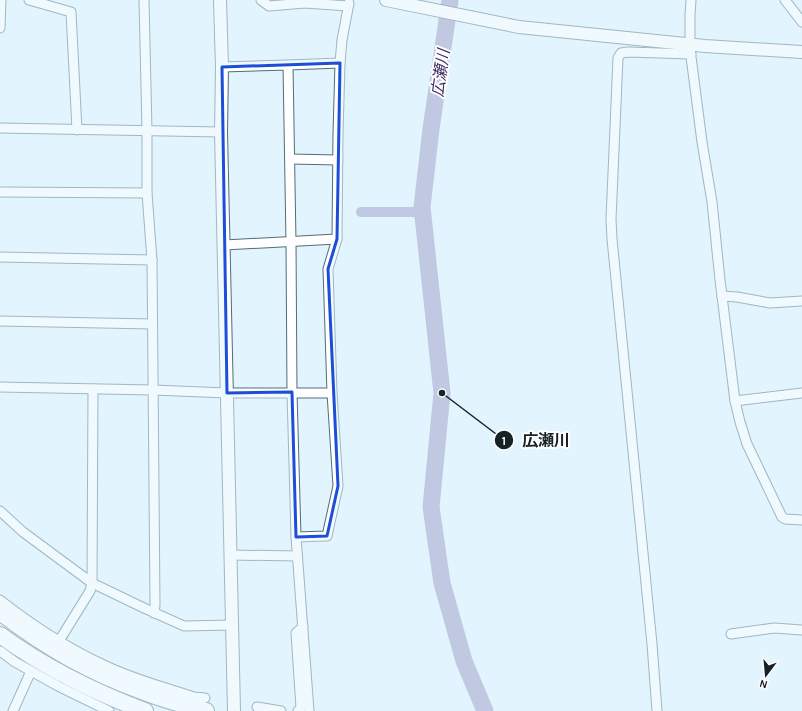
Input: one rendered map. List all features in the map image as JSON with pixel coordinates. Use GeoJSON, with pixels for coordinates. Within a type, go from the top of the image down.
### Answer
{"type":"FeatureCollection","features":[{"type":"Feature","properties":{"kind":"highway"},"geometry":{"type":"LineString","coordinates":[[0,612],[55,650],[107,672],[139,691],[205,704]]}},
{"type":"Feature","properties":{"kind":"highway"},"geometry":{"type":"LineString","coordinates":[[0,635],[32,656],[69,677],[97,691],[145,711]]}},
{"type":"Feature","properties":{"kind":"street"},"geometry":{"type":"LineString","coordinates":[[0,28],[1,0]]}},
{"type":"Feature","properties":{"kind":"street"},"geometry":{"type":"LineString","coordinates":[[29,0],[71,12],[77,130]]}},
{"type":"Feature","properties":{"kind":"street"},"geometry":{"type":"LineString","coordinates":[[144,0],[147,193],[152,260],[154,613]]}},
{"type":"Feature","properties":{"kind":"street"},"geometry":{"type":"LineString","coordinates":[[220,0],[222,67],[221,132],[234,711]]}},
{"type":"Feature","properties":{"kind":"street"},"geometry":{"type":"LineString","coordinates":[[261,0],[269,6],[305,3],[349,4],[342,40],[340,63],[337,239],[328,269],[332,392],[338,486],[327,536],[296,537]]}},
{"type":"Feature","properties":{"kind":"street"},"geometry":{"type":"LineString","coordinates":[[386,0],[516,26],[690,49]]}},
{"type":"Feature","properties":{"kind":"street"},"geometry":{"type":"LineString","coordinates":[[692,0],[690,14],[690,49],[702,142],[712,202],[735,401],[747,444],[782,517],[785,519],[802,520]]}},
{"type":"Feature","properties":{"kind":"street"},"geometry":{"type":"LineString","coordinates":[[785,0],[802,22]]}},
{"type":"Feature","properties":{"kind":"street"},"geometry":{"type":"LineString","coordinates":[[657,711],[650,621],[612,240],[611,218],[618,58],[621,53],[628,52],[690,49],[802,52]]}},
{"type":"Feature","properties":{"kind":"street"},"geometry":{"type":"LineString","coordinates":[[222,67],[340,63]]}},
{"type":"Feature","properties":{"kind":"street"},"geometry":{"type":"LineString","coordinates":[[288,65],[292,392],[296,537],[309,711]]}},
{"type":"Feature","properties":{"kind":"street"},"geometry":{"type":"LineString","coordinates":[[0,128],[221,132]]}},
{"type":"Feature","properties":{"kind":"street"},"geometry":{"type":"LineString","coordinates":[[290,160],[338,160]]}},
{"type":"Feature","properties":{"kind":"street"},"geometry":{"type":"LineString","coordinates":[[0,192],[147,193]]}},
{"type":"Feature","properties":{"kind":"street"},"geometry":{"type":"LineString","coordinates":[[224,245],[337,239]]}},
{"type":"Feature","properties":{"kind":"street"},"geometry":{"type":"LineString","coordinates":[[0,257],[152,260]]}},
{"type":"Feature","properties":{"kind":"street"},"geometry":{"type":"LineString","coordinates":[[722,296],[770,303],[802,301]]}},
{"type":"Feature","properties":{"kind":"street"},"geometry":{"type":"LineString","coordinates":[[0,322],[152,324]]}},
{"type":"Feature","properties":{"kind":"street"},"geometry":{"type":"LineString","coordinates":[[0,387],[227,393],[332,392]]}},
{"type":"Feature","properties":{"kind":"street"},"geometry":{"type":"LineString","coordinates":[[59,641],[90,591],[92,582],[93,389]]}},
{"type":"Feature","properties":{"kind":"street"},"geometry":{"type":"LineString","coordinates":[[735,401],[802,393]]}},
{"type":"Feature","properties":{"kind":"street"},"geometry":{"type":"LineString","coordinates":[[0,512],[23,532],[92,582],[154,613],[184,626],[232,625]]}},
{"type":"Feature","properties":{"kind":"street"},"geometry":{"type":"LineString","coordinates":[[230,555],[297,556]]}},
{"type":"Feature","properties":{"kind":"street"},"geometry":{"type":"LineString","coordinates":[[0,600],[14,611],[107,672]]}},
{"type":"Feature","properties":{"kind":"street"},"geometry":{"type":"LineString","coordinates":[[298,711],[301,708],[296,633],[303,627]]}},
{"type":"Feature","properties":{"kind":"street"},"geometry":{"type":"LineString","coordinates":[[731,634],[774,628],[802,630]]}},
{"type":"Feature","properties":{"kind":"street"},"geometry":{"type":"LineString","coordinates":[[1,650],[31,671],[71,693],[109,711]]}},
{"type":"Feature","properties":{"kind":"street"},"geometry":{"type":"LineString","coordinates":[[13,711],[31,671]]}},
{"type":"Feature","properties":{"kind":"street"},"geometry":{"type":"LineString","coordinates":[[257,708],[281,711]]}},
{"type":"Feature","properties":{"kind":"highlighted area"},"geometry":{"type":"Polygon","coordinates":[[[340,63],[337,239],[328,269],[338,486],[327,536],[296,537],[292,392],[227,393],[222,67],[340,63]]]}},
{"type":"Feature","properties":{"kind":"waterway","name":"広瀬川"},"geometry":{"type":"LineString","coordinates":[[450,0],[431,129],[422,207],[442,393],[431,507],[442,583],[464,661],[485,711]]}},
{"type":"Feature","properties":{"kind":"waterway"},"geometry":{"type":"LineString","coordinates":[[361,212],[422,212]]}},
{"type":"Feature","properties":{"kind":"place","name":"広瀬川"},"geometry":{"type":"Point","coordinates":[442,393]}}]}
